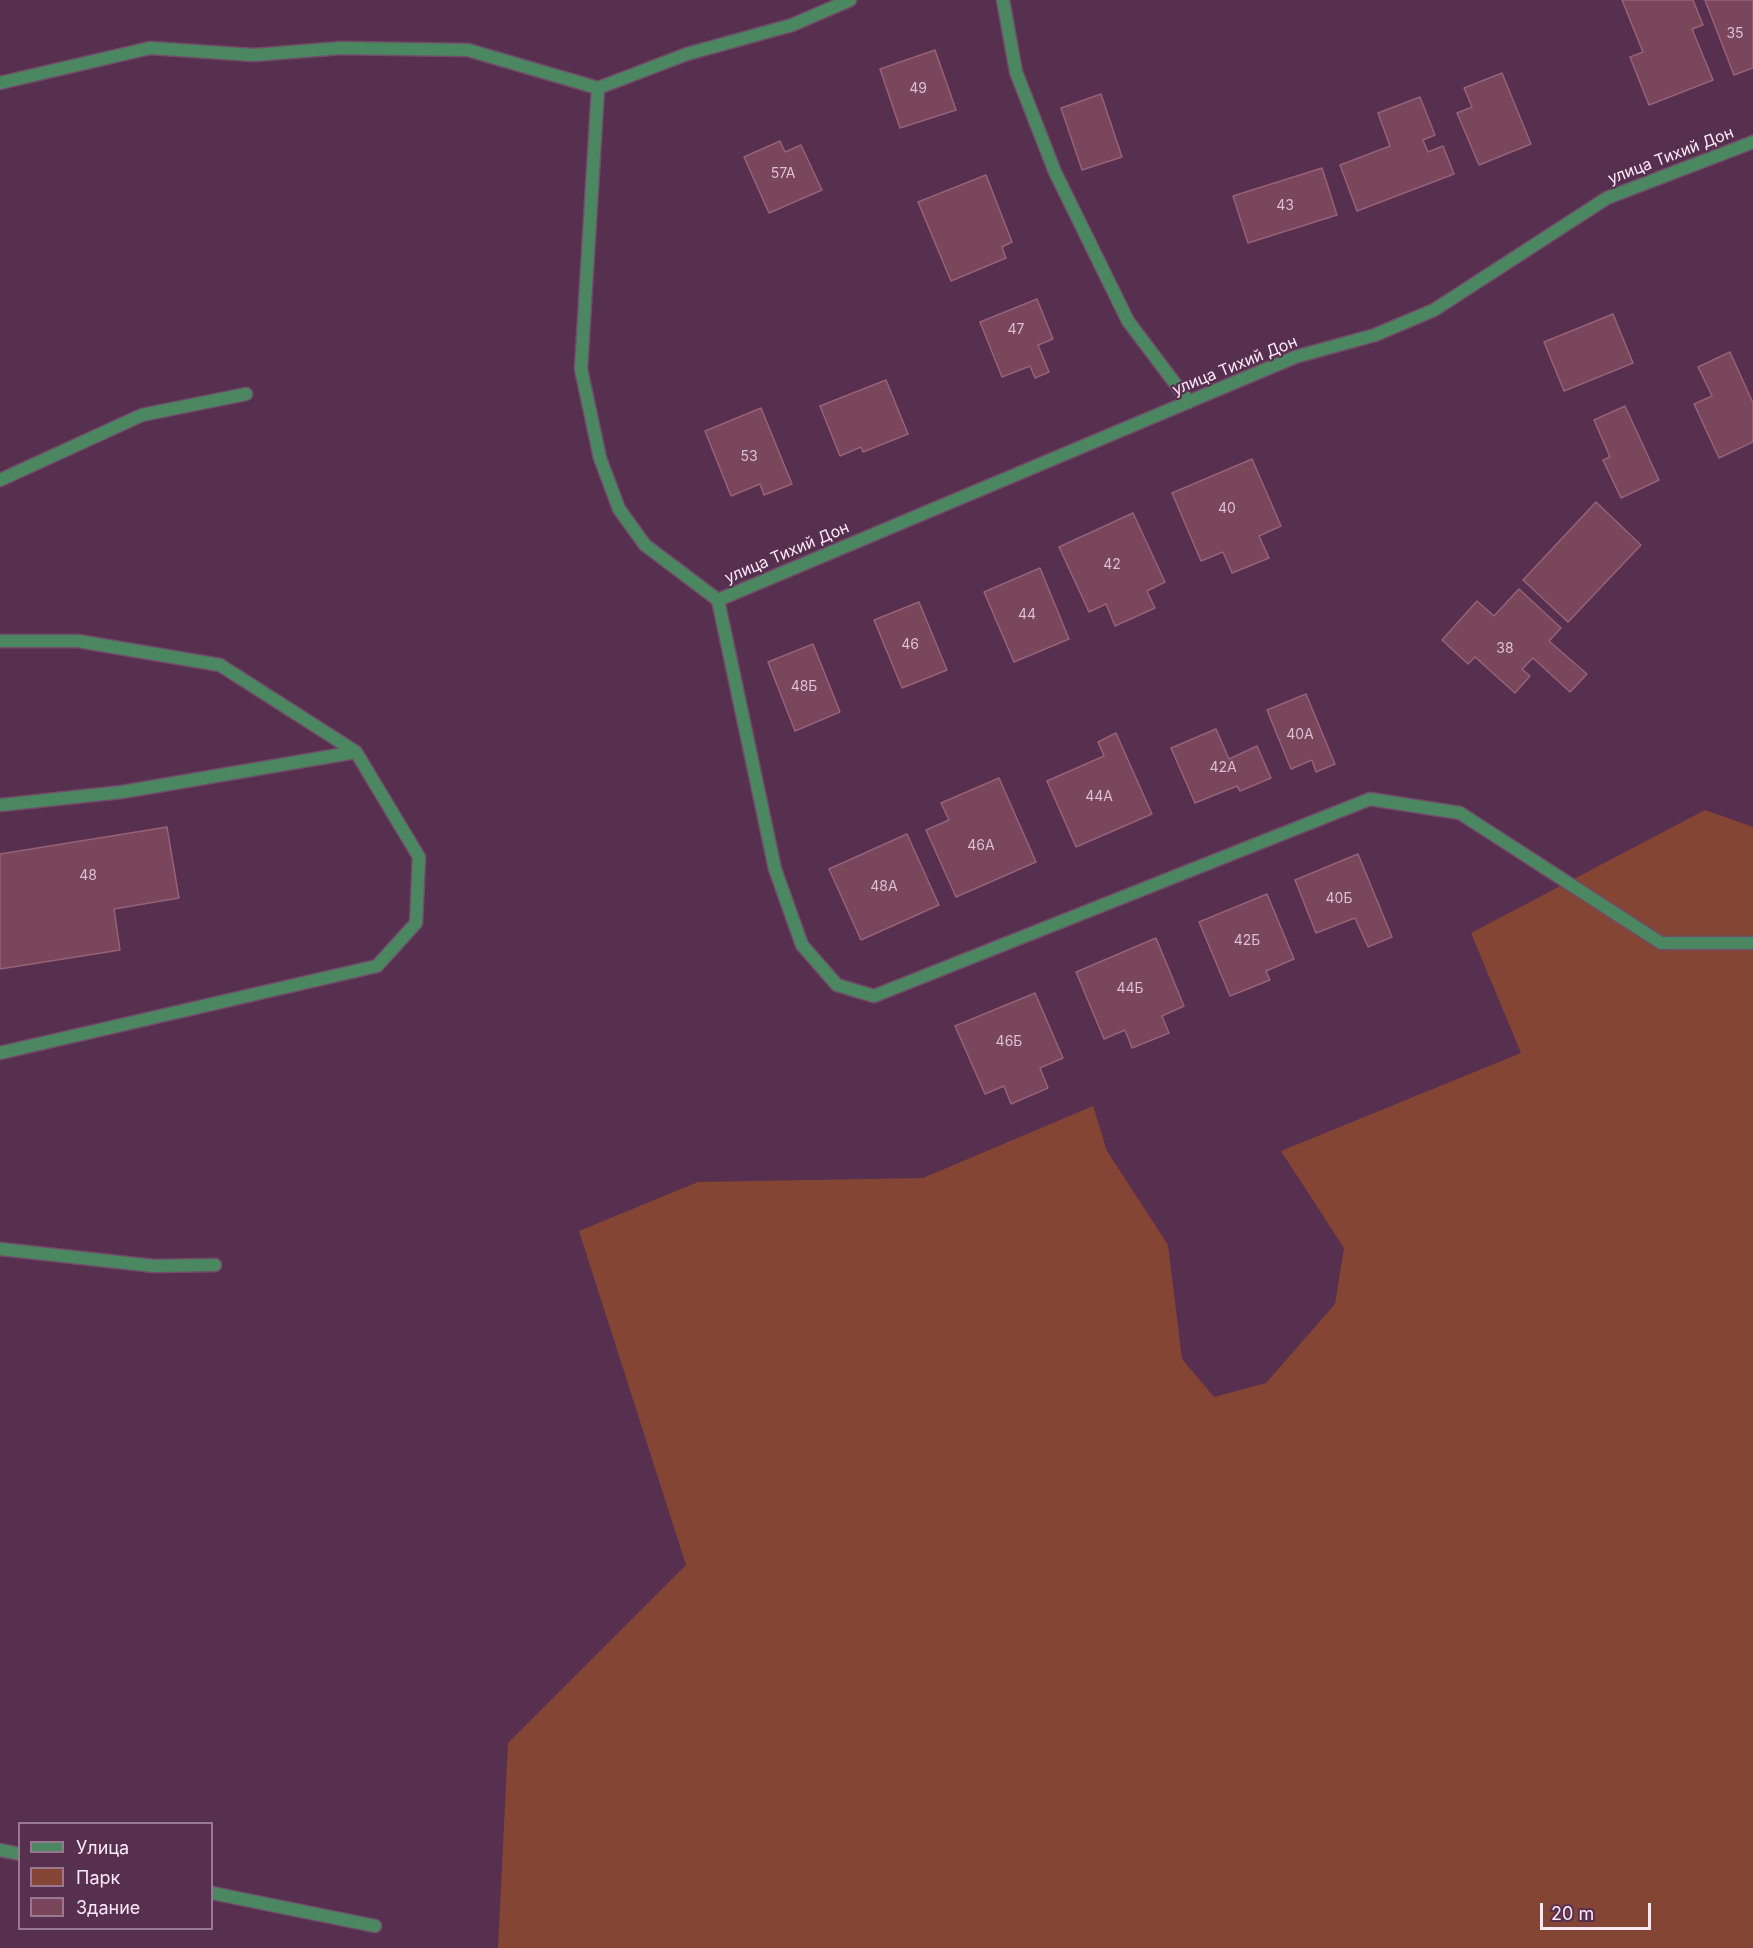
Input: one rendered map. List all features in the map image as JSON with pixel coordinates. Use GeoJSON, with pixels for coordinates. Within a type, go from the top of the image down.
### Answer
{"type":"FeatureCollection","features":[{"type":"Feature","properties":{"kind":"street"},"geometry":{"type":"LineString","coordinates":[[0,83],[150,48],[254,55],[340,48],[468,50],[598,88],[687,54],[792,25],[850,0]]}},
{"type":"Feature","properties":{"kind":"street"},"geometry":{"type":"LineString","coordinates":[[1003,0],[1016,72],[1055,172],[1128,321],[1189,402]]}},
{"type":"Feature","properties":{"kind":"street"},"geometry":{"type":"LineString","coordinates":[[598,88],[580,369],[600,458],[619,509],[645,545],[718,600],[775,869],[802,945],[837,985],[874,996],[1370,800],[1460,813],[1661,943],[1753,943]]}},
{"type":"Feature","properties":{"kind":"street","name":"улица Тихий Дон"},"geometry":{"type":"LineString","coordinates":[[718,600],[1295,357],[1375,334],[1434,310],[1607,198],[1753,142]]}},
{"type":"Feature","properties":{"kind":"street"},"geometry":{"type":"LineString","coordinates":[[0,480],[142,415],[246,394]]}},
{"type":"Feature","properties":{"kind":"street"},"geometry":{"type":"LineString","coordinates":[[0,641],[78,641],[220,665],[356,752],[419,857],[416,922],[377,966],[0,1053]]}},
{"type":"Feature","properties":{"kind":"street"},"geometry":{"type":"LineString","coordinates":[[0,805],[122,792],[284,767],[356,752]]}},
{"type":"Feature","properties":{"kind":"street"},"geometry":{"type":"LineString","coordinates":[[0,1250],[154,1266],[215,1265]]}},
{"type":"Feature","properties":{"kind":"street"},"geometry":{"type":"LineString","coordinates":[[0,1850],[18,1854]]}},
{"type":"Feature","properties":{"kind":"street"},"geometry":{"type":"LineString","coordinates":[[213,1893],[375,1926]]}},
{"type":"Feature","properties":{"kind":"green space"},"geometry":{"type":"Polygon","coordinates":[[[1705,810],[1753,827],[1753,1948],[498,1948],[508,1743],[686,1565],[579,1231],[698,1182],[923,1178],[1093,1106],[1107,1151],[1168,1245],[1182,1359],[1214,1397],[1266,1383],[1335,1304],[1344,1248],[1281,1151],[1521,1053],[1471,933],[1705,810]]]}},
{"type":"Feature","properties":{"kind":"building"},"geometry":{"type":"Polygon","coordinates":[[[1622,0],[1693,0],[1703,25],[1692,29],[1713,80],[1649,105],[1630,57],[1643,52],[1622,0]]]}},
{"type":"Feature","properties":{"kind":"building"},"geometry":{"type":"Polygon","coordinates":[[[1705,0],[1753,0],[1753,68],[1734,75],[1705,0]]]}},
{"type":"Feature","properties":{"kind":"building"},"geometry":{"type":"Polygon","coordinates":[[[935,50],[956,110],[900,128],[880,69],[935,50]]]}},
{"type":"Feature","properties":{"kind":"building"},"geometry":{"type":"Polygon","coordinates":[[[1502,73],[1531,144],[1479,165],[1457,113],[1472,107],[1464,88],[1502,73]]]}},
{"type":"Feature","properties":{"kind":"building"},"geometry":{"type":"Polygon","coordinates":[[[1101,94],[1122,157],[1082,170],[1061,108],[1101,94]]]}},
{"type":"Feature","properties":{"kind":"building"},"geometry":{"type":"Polygon","coordinates":[[[1420,97],[1435,135],[1423,140],[1428,152],[1443,146],[1454,174],[1357,211],[1340,165],[1390,146],[1378,113],[1420,97]]]}},
{"type":"Feature","properties":{"kind":"building"},"geometry":{"type":"Polygon","coordinates":[[[780,141],[785,152],[801,145],[822,190],[769,213],[744,157],[780,141]]]}},
{"type":"Feature","properties":{"kind":"building"},"geometry":{"type":"Polygon","coordinates":[[[1322,168],[1337,215],[1248,243],[1233,196],[1322,168]]]}},
{"type":"Feature","properties":{"kind":"building"},"geometry":{"type":"Polygon","coordinates":[[[986,175],[1012,242],[1002,247],[1006,258],[951,281],[918,202],[986,175]]]}},
{"type":"Feature","properties":{"kind":"building"},"geometry":{"type":"Polygon","coordinates":[[[1037,299],[1053,339],[1038,345],[1049,372],[1035,378],[1030,366],[1002,377],[980,322],[1037,299]]]}},
{"type":"Feature","properties":{"kind":"building"},"geometry":{"type":"Polygon","coordinates":[[[1613,314],[1633,363],[1564,391],[1544,342],[1613,314]]]}},
{"type":"Feature","properties":{"kind":"building"},"geometry":{"type":"Polygon","coordinates":[[[1730,352],[1753,403],[1753,442],[1719,458],[1694,404],[1712,396],[1698,367],[1730,352]]]}},
{"type":"Feature","properties":{"kind":"building"},"geometry":{"type":"Polygon","coordinates":[[[886,380],[908,434],[863,452],[861,447],[840,456],[820,406],[886,380]]]}},
{"type":"Feature","properties":{"kind":"building"},"geometry":{"type":"Polygon","coordinates":[[[1625,406],[1659,480],[1621,498],[1603,460],[1610,457],[1594,420],[1625,406]]]}},
{"type":"Feature","properties":{"kind":"building"},"geometry":{"type":"Polygon","coordinates":[[[761,408],[792,484],[764,495],[760,484],[731,496],[705,431],[761,408]]]}},
{"type":"Feature","properties":{"kind":"building"},"geometry":{"type":"Polygon","coordinates":[[[1252,459],[1281,526],[1259,536],[1269,558],[1232,573],[1223,552],[1201,561],[1172,493],[1252,459]]]}},
{"type":"Feature","properties":{"kind":"building"},"geometry":{"type":"Polygon","coordinates":[[[1596,502],[1641,545],[1568,622],[1523,580],[1596,502]]]}},
{"type":"Feature","properties":{"kind":"building"},"geometry":{"type":"Polygon","coordinates":[[[1133,513],[1165,582],[1147,591],[1155,608],[1115,626],[1106,604],[1089,612],[1059,547],[1133,513]]]}},
{"type":"Feature","properties":{"kind":"building"},"geometry":{"type":"Polygon","coordinates":[[[1040,568],[1069,639],[1014,662],[984,592],[1040,568]]]}},
{"type":"Feature","properties":{"kind":"building"},"geometry":{"type":"Polygon","coordinates":[[[1519,589],[1561,628],[1549,641],[1587,674],[1570,692],[1533,658],[1522,669],[1530,676],[1515,693],[1475,657],[1468,664],[1442,640],[1477,601],[1494,616],[1519,589]]]}},
{"type":"Feature","properties":{"kind":"building"},"geometry":{"type":"Polygon","coordinates":[[[919,602],[947,670],[902,688],[874,620],[919,602]]]}},
{"type":"Feature","properties":{"kind":"building"},"geometry":{"type":"Polygon","coordinates":[[[813,644],[840,712],[795,731],[768,662],[813,644]]]}},
{"type":"Feature","properties":{"kind":"building"},"geometry":{"type":"Polygon","coordinates":[[[1306,694],[1335,764],[1316,772],[1312,760],[1291,769],[1267,710],[1306,694]]]}},
{"type":"Feature","properties":{"kind":"building"},"geometry":{"type":"Polygon","coordinates":[[[1216,729],[1229,759],[1257,746],[1271,778],[1240,791],[1237,786],[1195,803],[1171,748],[1216,729]]]}},
{"type":"Feature","properties":{"kind":"building"},"geometry":{"type":"Polygon","coordinates":[[[1116,733],[1152,814],[1076,847],[1047,781],[1104,756],[1098,742],[1116,733]]]}},
{"type":"Feature","properties":{"kind":"building"},"geometry":{"type":"Polygon","coordinates":[[[999,778],[1036,862],[956,897],[926,830],[949,820],[941,803],[999,778]]]}},
{"type":"Feature","properties":{"kind":"building"},"geometry":{"type":"Polygon","coordinates":[[[167,827],[179,898],[114,909],[120,950],[0,969],[0,854],[167,827]]]}},
{"type":"Feature","properties":{"kind":"building"},"geometry":{"type":"Polygon","coordinates":[[[907,834],[939,905],[861,940],[829,869],[907,834]]]}},
{"type":"Feature","properties":{"kind":"building"},"geometry":{"type":"Polygon","coordinates":[[[1358,854],[1392,937],[1368,947],[1355,918],[1316,933],[1295,880],[1358,854]]]}},
{"type":"Feature","properties":{"kind":"building"},"geometry":{"type":"Polygon","coordinates":[[[1267,894],[1294,959],[1266,971],[1270,980],[1230,996],[1199,922],[1267,894]]]}},
{"type":"Feature","properties":{"kind":"building"},"geometry":{"type":"Polygon","coordinates":[[[1156,938],[1184,1006],[1162,1016],[1169,1033],[1132,1048],[1125,1030],[1104,1039],[1076,972],[1156,938]]]}},
{"type":"Feature","properties":{"kind":"building"},"geometry":{"type":"Polygon","coordinates":[[[1035,993],[1063,1058],[1040,1068],[1048,1088],[1011,1104],[1004,1086],[985,1094],[955,1026],[1035,993]]]}}]}
